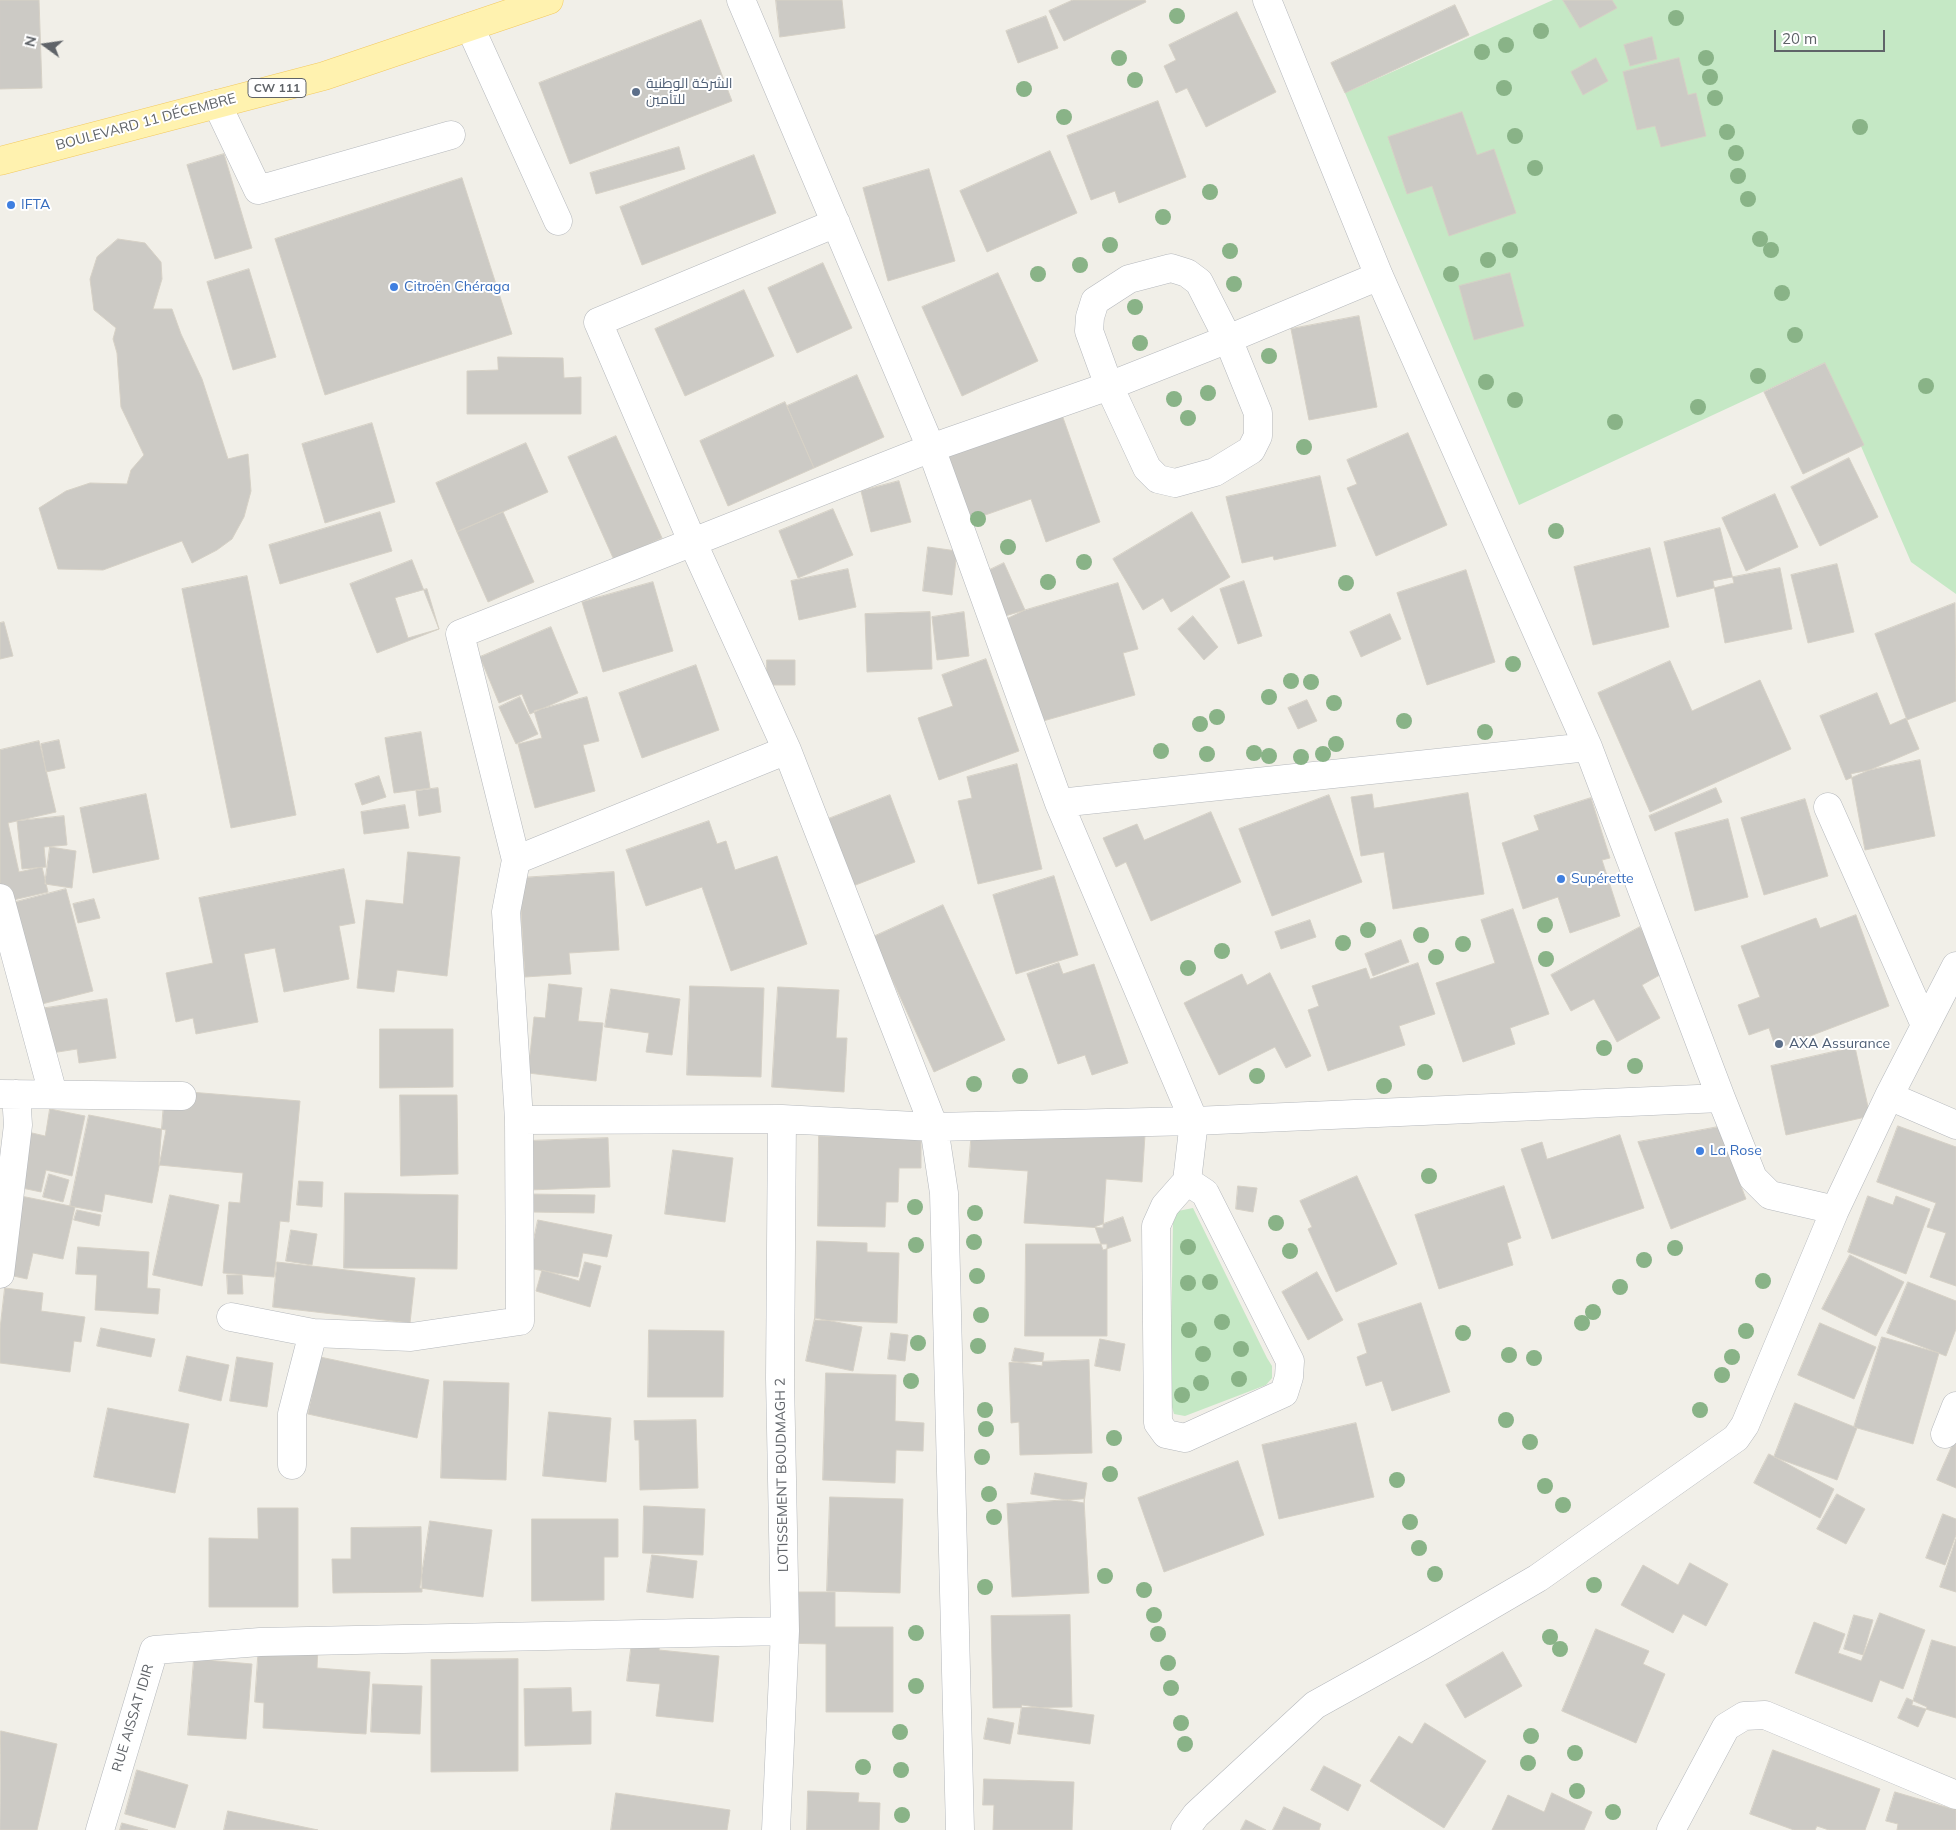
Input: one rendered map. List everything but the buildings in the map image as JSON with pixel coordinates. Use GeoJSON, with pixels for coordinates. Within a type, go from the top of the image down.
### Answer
{"type":"FeatureCollection","features":[{"type":"Feature","properties":{"kind":"main road","name":"BOULEVARD 11 DÉCEMBRE"},"geometry":{"type":"LineString","coordinates":[[0,162],[324,76],[549,0]]}},
{"type":"Feature","properties":{"kind":"street"},"geometry":{"type":"LineString","coordinates":[[741,0],[930,448],[1059,803],[1194,1121],[1187,1181],[1164,1206],[1156,1226],[1158,1422],[1166,1434],[1185,1438],[1284,1393],[1289,1377],[1290,1361],[1205,1193],[1187,1181]]}},
{"type":"Feature","properties":{"kind":"street"},"geometry":{"type":"LineString","coordinates":[[1267,0],[1379,276],[1588,747],[1753,1178],[1770,1195],[1835,1210]]}},
{"type":"Feature","properties":{"kind":"street"},"geometry":{"type":"LineString","coordinates":[[470,27],[558,221]]}},
{"type":"Feature","properties":{"kind":"street"},"geometry":{"type":"LineString","coordinates":[[218,104],[258,190],[451,135]]}},
{"type":"Feature","properties":{"kind":"street"},"geometry":{"type":"LineString","coordinates":[[836,223],[598,322],[692,541],[787,750],[934,1127],[944,1193],[960,1830]]}},
{"type":"Feature","properties":{"kind":"street"},"geometry":{"type":"LineString","coordinates":[[1171,268],[1187,273],[1199,282],[1228,339],[1258,413],[1258,436],[1252,450],[1215,472],[1175,482],[1158,479],[1147,468],[1109,386],[1089,331],[1090,317],[1095,301],[1129,279],[1171,268]]}},
{"type":"Feature","properties":{"kind":"street"},"geometry":{"type":"LineString","coordinates":[[231,1317],[313,1333],[411,1337],[520,1321],[519,1120],[506,912],[516,860],[460,634],[930,448],[1109,386],[1379,276]]}},
{"type":"Feature","properties":{"kind":"street"},"geometry":{"type":"LineString","coordinates":[[1059,803],[1588,747]]}},
{"type":"Feature","properties":{"kind":"street"},"geometry":{"type":"LineString","coordinates":[[516,860],[787,750]]}},
{"type":"Feature","properties":{"kind":"street"},"geometry":{"type":"LineString","coordinates":[[1828,807],[1925,1025]]}},
{"type":"Feature","properties":{"kind":"street"},"geometry":{"type":"LineString","coordinates":[[0,898],[53,1094]]}},
{"type":"Feature","properties":{"kind":"street"},"geometry":{"type":"LineString","coordinates":[[1185,1830],[1196,1815],[1316,1705],[1538,1578],[1736,1438],[1745,1425],[1835,1210],[1889,1096],[1956,966]]}},
{"type":"Feature","properties":{"kind":"street"},"geometry":{"type":"LineString","coordinates":[[0,1274],[18,1125],[8,1094],[182,1096]]}},
{"type":"Feature","properties":{"kind":"street"},"geometry":{"type":"LineString","coordinates":[[1889,1096],[1956,1125]]}},
{"type":"Feature","properties":{"kind":"street"},"geometry":{"type":"LineString","coordinates":[[519,1120],[782,1119],[934,1127],[1194,1121],[1721,1098]]}},
{"type":"Feature","properties":{"kind":"street","name":"LOTISSEMENT BOUDMAGH 2"},"geometry":{"type":"LineString","coordinates":[[776,1830],[785,1631],[780,1378],[782,1119]]}},
{"type":"Feature","properties":{"kind":"street"},"geometry":{"type":"LineString","coordinates":[[292,1466],[292,1414],[313,1333]]}},
{"type":"Feature","properties":{"kind":"street"},"geometry":{"type":"LineString","coordinates":[[1945,1434],[1956,1406]]}},
{"type":"Feature","properties":{"kind":"street","name":"RUE AISSAT IDIR"},"geometry":{"type":"LineString","coordinates":[[100,1830],[154,1650],[260,1642],[785,1631]]}},
{"type":"Feature","properties":{"kind":"street"},"geometry":{"type":"LineString","coordinates":[[1671,1830],[1726,1727],[1744,1716],[1765,1715],[1956,1795]]}},
{"type":"Feature","properties":{"kind":"green space"},"geometry":{"type":"Polygon","coordinates":[[[1553,0],[1956,0],[1956,594],[1911,562],[1825,363],[1519,505],[1345,93],[1553,0]]]}},
{"type":"Feature","properties":{"kind":"green space"},"geometry":{"type":"Polygon","coordinates":[[[1193,1208],[1272,1366],[1272,1378],[1266,1385],[1185,1416],[1174,1414],[1170,1400],[1173,1223],[1178,1211],[1193,1208]]]}},
{"type":"Feature","properties":{"kind":"place","name":"الشركة الوطنية للتأمين"},"geometry":{"type":"Point","coordinates":[636,92]}},
{"type":"Feature","properties":{"kind":"place","name":"IFTA"},"geometry":{"type":"Point","coordinates":[11,205]}},
{"type":"Feature","properties":{"kind":"place","name":"Citroën Chéraga"},"geometry":{"type":"Point","coordinates":[394,287]}},
{"type":"Feature","properties":{"kind":"place","name":"Supérette"},"geometry":{"type":"Point","coordinates":[1561,879]}},
{"type":"Feature","properties":{"kind":"place","name":"AXA Assurance"},"geometry":{"type":"Point","coordinates":[1779,1044]}},
{"type":"Feature","properties":{"kind":"place","name":"La Rose"},"geometry":{"type":"Point","coordinates":[1700,1151]}}]}
